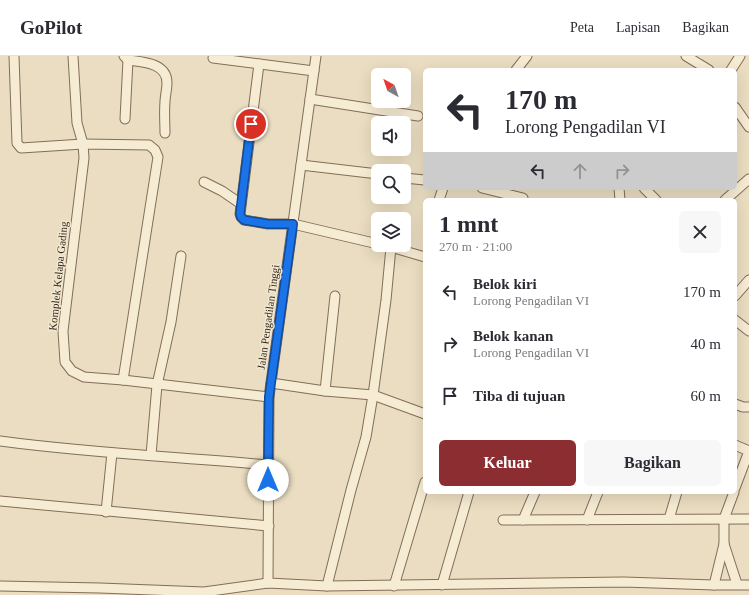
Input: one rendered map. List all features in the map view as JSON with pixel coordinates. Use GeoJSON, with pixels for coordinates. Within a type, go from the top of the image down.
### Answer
{"type":"FeatureCollection","features":[{"type":"Feature","properties":{"kind":"street"},"geometry":{"type":"LineString","coordinates":[[14,56],[18,146],[21,148],[83,144],[149,146],[155,150],[158,157],[123,380]]}},
{"type":"Feature","properties":{"kind":"street","name":"Komplek Kelapa Gading"},"geometry":{"type":"LineString","coordinates":[[73,56],[76,123],[83,144],[84,158],[63,331],[65,362],[72,371],[84,377],[123,380],[269,397]]}},
{"type":"Feature","properties":{"kind":"street","name":"Jalan Pengadilan Tinggi"},"geometry":{"type":"LineString","coordinates":[[268,583],[269,397],[316,56]]}},
{"type":"Feature","properties":{"kind":"street"},"geometry":{"type":"LineString","coordinates":[[518,68],[527,56]]}},
{"type":"Feature","properties":{"kind":"street"},"geometry":{"type":"LineString","coordinates":[[686,56],[707,68]]}},
{"type":"Feature","properties":{"kind":"street"},"geometry":{"type":"LineString","coordinates":[[732,68],[740,56]]}},
{"type":"Feature","properties":{"kind":"street"},"geometry":{"type":"LineString","coordinates":[[124,119],[126,58],[141,59],[155,66],[165,75],[167,82],[165,102],[165,133]]}},
{"type":"Feature","properties":{"kind":"street"},"geometry":{"type":"LineString","coordinates":[[212,58],[314,71]]}},
{"type":"Feature","properties":{"kind":"street"},"geometry":{"type":"LineString","coordinates":[[260,64],[241,204],[241,217],[244,220],[268,224],[293,224],[371,242]]}},
{"type":"Feature","properties":{"kind":"street"},"geometry":{"type":"LineString","coordinates":[[310,99],[418,116]]}},
{"type":"Feature","properties":{"kind":"street"},"geometry":{"type":"LineString","coordinates":[[737,110],[749,127]]}},
{"type":"Feature","properties":{"kind":"street"},"geometry":{"type":"LineString","coordinates":[[301,165],[371,173]]}},
{"type":"Feature","properties":{"kind":"street"},"geometry":{"type":"LineString","coordinates":[[411,179],[423,180]]}},
{"type":"Feature","properties":{"kind":"street"},"geometry":{"type":"LineString","coordinates":[[737,190],[749,179]]}},
{"type":"Feature","properties":{"kind":"street"},"geometry":{"type":"LineString","coordinates":[[204,182],[222,191],[241,204]]}},
{"type":"Feature","properties":{"kind":"street"},"geometry":{"type":"LineString","coordinates":[[490,190],[523,198]]}},
{"type":"Feature","properties":{"kind":"street"},"geometry":{"type":"LineString","coordinates":[[646,190],[654,198]]}},
{"type":"Feature","properties":{"kind":"street"},"geometry":{"type":"LineString","coordinates":[[727,198],[736,190]]}},
{"type":"Feature","properties":{"kind":"street"},"geometry":{"type":"LineString","coordinates":[[327,586],[366,437],[386,300],[387,252]]}},
{"type":"Feature","properties":{"kind":"street"},"geometry":{"type":"LineString","coordinates":[[408,252],[423,256]]}},
{"type":"Feature","properties":{"kind":"street"},"geometry":{"type":"LineString","coordinates":[[150,455],[157,385],[171,322],[181,256]]}},
{"type":"Feature","properties":{"kind":"street"},"geometry":{"type":"LineString","coordinates":[[737,294],[749,280]]}},
{"type":"Feature","properties":{"kind":"street"},"geometry":{"type":"LineString","coordinates":[[325,391],[334,296]]}},
{"type":"Feature","properties":{"kind":"street"},"geometry":{"type":"LineString","coordinates":[[737,322],[749,331]]}},
{"type":"Feature","properties":{"kind":"street"},"geometry":{"type":"LineString","coordinates":[[271,383],[325,391],[373,395],[423,413]]}},
{"type":"Feature","properties":{"kind":"street"},"geometry":{"type":"LineString","coordinates":[[737,405],[743,408],[749,407]]}},
{"type":"Feature","properties":{"kind":"street"},"geometry":{"type":"LineString","coordinates":[[0,441],[112,453],[268,465]]}},
{"type":"Feature","properties":{"kind":"street"},"geometry":{"type":"LineString","coordinates":[[737,446],[749,451],[737,483]]}},
{"type":"Feature","properties":{"kind":"street"},"geometry":{"type":"LineString","coordinates":[[106,512],[112,453]]}},
{"type":"Feature","properties":{"kind":"street"},"geometry":{"type":"LineString","coordinates":[[394,586],[423,489]]}},
{"type":"Feature","properties":{"kind":"street"},"geometry":{"type":"LineString","coordinates":[[442,585],[468,494]]}},
{"type":"Feature","properties":{"kind":"street"},"geometry":{"type":"LineString","coordinates":[[523,520],[535,494]]}},
{"type":"Feature","properties":{"kind":"street"},"geometry":{"type":"LineString","coordinates":[[586,520],[597,494]]}},
{"type":"Feature","properties":{"kind":"street"},"geometry":{"type":"LineString","coordinates":[[669,519],[676,494]]}},
{"type":"Feature","properties":{"kind":"street"},"geometry":{"type":"LineString","coordinates":[[714,585],[724,544],[724,519],[733,494]]}},
{"type":"Feature","properties":{"kind":"street"},"geometry":{"type":"LineString","coordinates":[[0,501],[269,526]]}},
{"type":"Feature","properties":{"kind":"street"},"geometry":{"type":"LineString","coordinates":[[503,520],[749,519]]}},
{"type":"Feature","properties":{"kind":"street"},"geometry":{"type":"LineString","coordinates":[[724,544],[737,584]]}},
{"type":"Feature","properties":{"kind":"street"},"geometry":{"type":"LineString","coordinates":[[0,586],[53,591],[204,592],[268,583],[327,586],[365,591],[394,586],[442,585],[624,582],[714,585],[749,584]]}},
{"type":"Feature","properties":{"kind":"street"},"geometry":{"type":"LineString","coordinates":[[480,595],[481,585]]}},
{"type":"Feature","properties":{"kind":"route"},"geometry":{"type":"LineString","coordinates":[[251,124],[240,214],[241,217],[244,220],[268,224],[293,224],[269,397],[268,480]]}}]}
